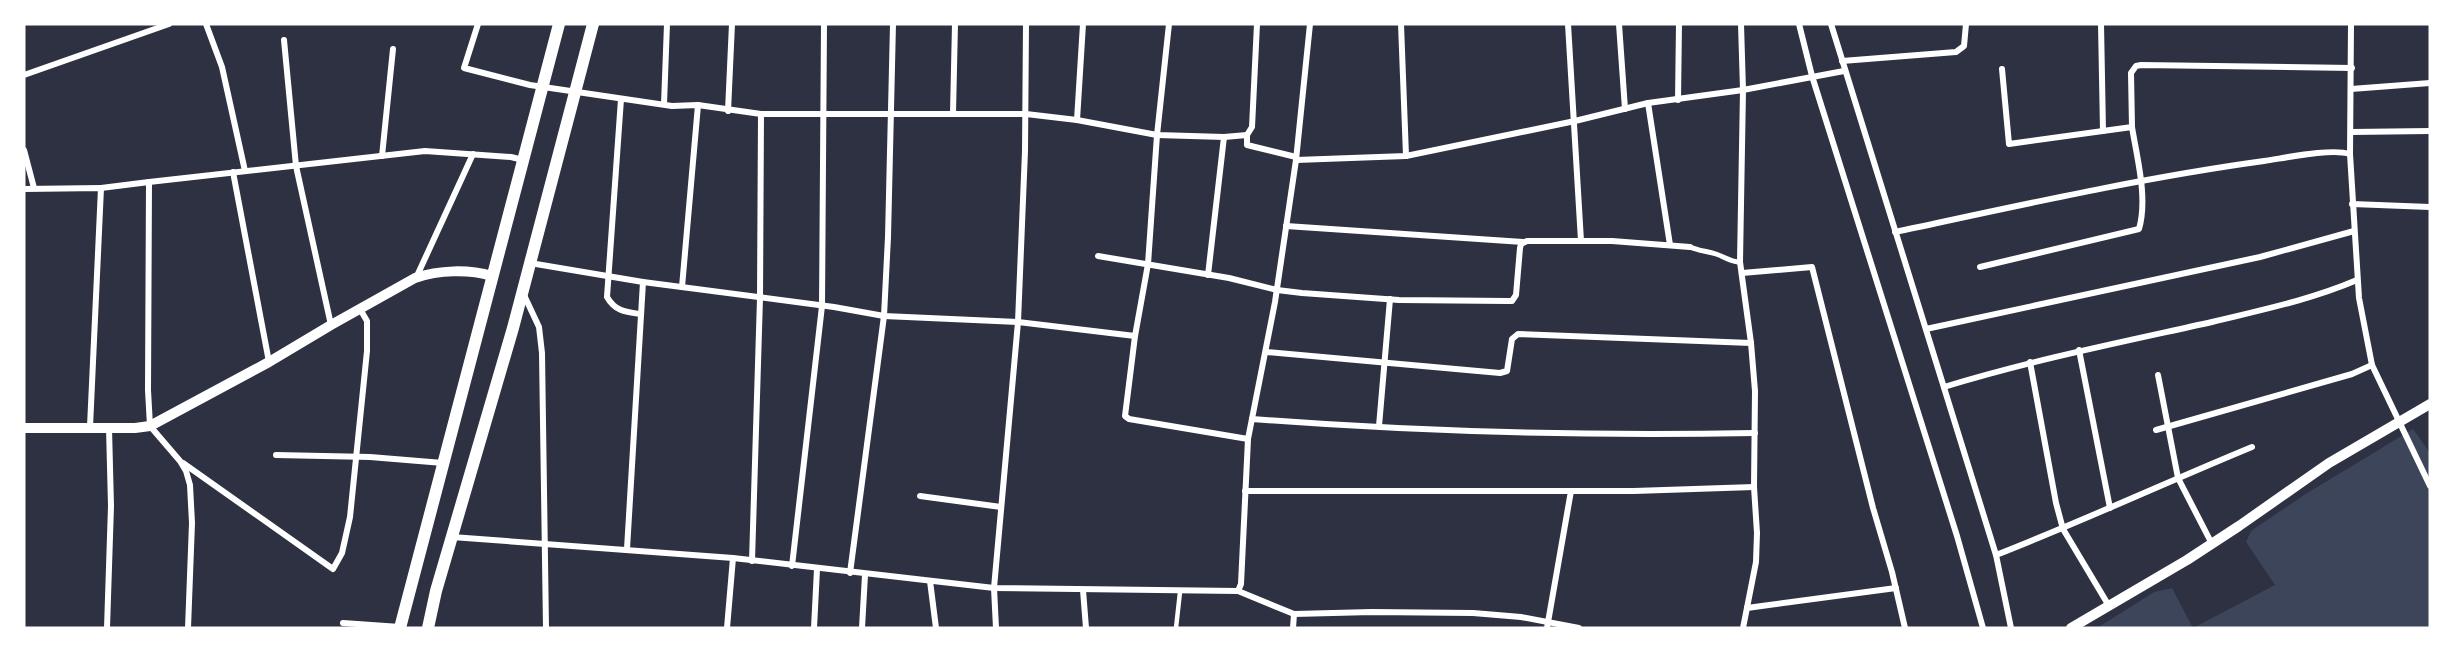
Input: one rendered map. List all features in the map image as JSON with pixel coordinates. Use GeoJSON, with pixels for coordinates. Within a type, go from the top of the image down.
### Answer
{"type":"FeatureCollection","features":[{"type":"Feature","properties":{"kind":"main road"},"geometry":{"type":"LineString","coordinates":[[400,627],[559,24]]}},
{"type":"Feature","properties":{"kind":"main road"},"geometry":{"type":"LineString","coordinates":[[428,628],[530,263],[592,24]]}},
{"type":"Feature","properties":{"kind":"street"},"geometry":{"type":"LineString","coordinates":[[24,75],[169,24]]}},
{"type":"Feature","properties":{"kind":"street"},"geometry":{"type":"LineString","coordinates":[[206,24],[222,67],[245,171]]}},
{"type":"Feature","properties":{"kind":"street"},"geometry":{"type":"LineString","coordinates":[[478,24],[464,68],[543,88],[575,90],[672,106],[698,105],[761,114],[824,112],[1026,114],[1077,120],[1157,135],[1224,137],[1247,135]]}},
{"type":"Feature","properties":{"kind":"street"},"geometry":{"type":"LineString","coordinates":[[664,104],[667,24]]}},
{"type":"Feature","properties":{"kind":"street"},"geometry":{"type":"LineString","coordinates":[[728,111],[732,24]]}},
{"type":"Feature","properties":{"kind":"street"},"geometry":{"type":"LineString","coordinates":[[792,566],[822,306],[824,24]]}},
{"type":"Feature","properties":{"kind":"street"},"geometry":{"type":"LineString","coordinates":[[850,573],[884,316],[893,24]]}},
{"type":"Feature","properties":{"kind":"street"},"geometry":{"type":"LineString","coordinates":[[953,113],[955,24]]}},
{"type":"Feature","properties":{"kind":"street"},"geometry":{"type":"LineString","coordinates":[[996,628],[994,588],[1018,322],[1026,114],[1026,24]]}},
{"type":"Feature","properties":{"kind":"street"},"geometry":{"type":"LineString","coordinates":[[1077,120],[1083,24]]}},
{"type":"Feature","properties":{"kind":"street"},"geometry":{"type":"LineString","coordinates":[[1169,24],[1157,135],[1148,264],[1135,336],[1125,416],[1130,419],[1248,439]]}},
{"type":"Feature","properties":{"kind":"street"},"geometry":{"type":"LineString","coordinates":[[1257,24],[1252,127],[1247,135],[1247,145],[1296,158],[1406,156],[1575,122],[1648,103],[1743,90],[1844,71]]}},
{"type":"Feature","properties":{"kind":"street"},"geometry":{"type":"LineString","coordinates":[[1238,591],[1241,584],[1248,439],[1277,290],[1296,158],[1310,24]]}},
{"type":"Feature","properties":{"kind":"street"},"geometry":{"type":"LineString","coordinates":[[1401,24],[1406,156]]}},
{"type":"Feature","properties":{"kind":"street"},"geometry":{"type":"LineString","coordinates":[[1568,24],[1581,241]]}},
{"type":"Feature","properties":{"kind":"street"},"geometry":{"type":"LineString","coordinates":[[1619,24],[1625,109]]}},
{"type":"Feature","properties":{"kind":"street"},"geometry":{"type":"LineString","coordinates":[[1678,100],[1679,24]]}},
{"type":"Feature","properties":{"kind":"street"},"geometry":{"type":"LineString","coordinates":[[1741,24],[1743,90],[1740,262],[1751,343],[1755,433],[1756,552],[1743,628]]}},
{"type":"Feature","properties":{"kind":"street"},"geometry":{"type":"LineString","coordinates":[[1799,24],[1812,76],[1953,525],[1983,628]]}},
{"type":"Feature","properties":{"kind":"street"},"geometry":{"type":"LineString","coordinates":[[1831,24],[1996,555],[2011,628]]}},
{"type":"Feature","properties":{"kind":"street"},"geometry":{"type":"LineString","coordinates":[[1842,61],[1956,52],[1964,45],[1966,24]]}},
{"type":"Feature","properties":{"kind":"street"},"geometry":{"type":"LineString","coordinates":[[2101,24],[2103,131]]}},
{"type":"Feature","properties":{"kind":"street"},"geometry":{"type":"LineString","coordinates":[[2351,24],[2350,154],[2357,280],[2372,365],[2399,423],[2428,476],[2430,486]]}},
{"type":"Feature","properties":{"kind":"street"},"geometry":{"type":"LineString","coordinates":[[284,40],[296,166],[331,325]]}},
{"type":"Feature","properties":{"kind":"street"},"geometry":{"type":"LineString","coordinates":[[382,156],[393,49]]}},
{"type":"Feature","properties":{"kind":"street"},"geometry":{"type":"LineString","coordinates":[[1980,267],[2139,229],[2143,218],[2132,127],[2131,73],[2136,66],[2352,68]]}},
{"type":"Feature","properties":{"kind":"street"},"geometry":{"type":"LineString","coordinates":[[2002,69],[2009,144],[2132,127]]}},
{"type":"Feature","properties":{"kind":"street"},"geometry":{"type":"LineString","coordinates":[[2351,89],[2430,83]]}},
{"type":"Feature","properties":{"kind":"street"},"geometry":{"type":"LineString","coordinates":[[621,99],[607,297],[611,305],[620,310],[640,314]]}},
{"type":"Feature","properties":{"kind":"street"},"geometry":{"type":"LineString","coordinates":[[1648,103],[1670,245]]}},
{"type":"Feature","properties":{"kind":"street"},"geometry":{"type":"LineString","coordinates":[[682,287],[698,105]]}},
{"type":"Feature","properties":{"kind":"street"},"geometry":{"type":"LineString","coordinates":[[752,561],[760,298],[761,114]]}},
{"type":"Feature","properties":{"kind":"street"},"geometry":{"type":"LineString","coordinates":[[2351,132],[2430,131]]}},
{"type":"Feature","properties":{"kind":"street"},"geometry":{"type":"LineString","coordinates":[[1208,275],[1224,137]]}},
{"type":"Feature","properties":{"kind":"street"},"geometry":{"type":"LineString","coordinates":[[24,150],[34,189]]}},
{"type":"Feature","properties":{"kind":"street"},"geometry":{"type":"LineString","coordinates":[[24,189],[101,188],[425,151],[511,157],[523,160]]}},
{"type":"Feature","properties":{"kind":"street"},"geometry":{"type":"LineString","coordinates":[[416,278],[473,154]]}},
{"type":"Feature","properties":{"kind":"street"},"geometry":{"type":"LineString","coordinates":[[1895,232],[2140,182],[2302,155],[2350,154]]}},
{"type":"Feature","properties":{"kind":"street"},"geometry":{"type":"LineString","coordinates":[[233,172],[269,362]]}},
{"type":"Feature","properties":{"kind":"street"},"geometry":{"type":"LineString","coordinates":[[149,182],[148,390],[150,426],[180,461],[190,485],[192,506],[188,628]]}},
{"type":"Feature","properties":{"kind":"street"},"geometry":{"type":"LineString","coordinates":[[90,427],[101,188]]}},
{"type":"Feature","properties":{"kind":"street"},"geometry":{"type":"LineString","coordinates":[[2352,204],[2430,207]]}},
{"type":"Feature","properties":{"kind":"street"},"geometry":{"type":"LineString","coordinates":[[1286,226],[1523,242],[1581,241],[1670,245],[1716,254],[1730,262],[1740,262]]}},
{"type":"Feature","properties":{"kind":"street"},"geometry":{"type":"LineString","coordinates":[[1926,329],[2260,257],[2354,231]]}},
{"type":"Feature","properties":{"kind":"street"},"geometry":{"type":"LineString","coordinates":[[1098,256],[1208,275],[1277,290],[1390,299],[1512,301],[1516,295],[1520,248],[1523,242]]}},
{"type":"Feature","properties":{"kind":"street"},"geometry":{"type":"LineString","coordinates":[[530,263],[642,282],[884,316],[1018,322],[1135,336]]}},
{"type":"Feature","properties":{"kind":"street"},"geometry":{"type":"LineString","coordinates":[[1742,273],[1812,267],[1905,628]]}},
{"type":"Feature","properties":{"kind":"street"},"geometry":{"type":"LineString","coordinates":[[24,428],[150,426],[269,362],[416,278],[444,271],[492,276]]}},
{"type":"Feature","properties":{"kind":"street"},"geometry":{"type":"LineString","coordinates":[[1944,387],[2079,350],[2311,298],[2357,280]]}},
{"type":"Feature","properties":{"kind":"street"},"geometry":{"type":"LineString","coordinates":[[627,549],[642,282]]}},
{"type":"Feature","properties":{"kind":"street"},"geometry":{"type":"LineString","coordinates":[[522,292],[539,327],[542,353],[546,628]]}},
{"type":"Feature","properties":{"kind":"street"},"geometry":{"type":"LineString","coordinates":[[1378,426],[1390,299]]}},
{"type":"Feature","properties":{"kind":"street"},"geometry":{"type":"LineString","coordinates":[[180,461],[333,569],[342,553],[350,518],[369,335],[367,321],[360,309]]}},
{"type":"Feature","properties":{"kind":"street"},"geometry":{"type":"LineString","coordinates":[[1266,352],[1500,374],[1507,371],[1512,339],[1518,334],[1751,343]]}},
{"type":"Feature","properties":{"kind":"street"},"geometry":{"type":"LineString","coordinates":[[2079,350],[2110,508]]}},
{"type":"Feature","properties":{"kind":"street"},"geometry":{"type":"LineString","coordinates":[[2030,362],[2056,503],[2063,529],[2079,560],[2109,606]]}},
{"type":"Feature","properties":{"kind":"street"},"geometry":{"type":"LineString","coordinates":[[2156,430],[2352,375],[2372,365]]}},
{"type":"Feature","properties":{"kind":"street"},"geometry":{"type":"LineString","coordinates":[[2158,375],[2178,478],[2212,544]]}},
{"type":"Feature","properties":{"kind":"street"},"geometry":{"type":"LineString","coordinates":[[2071,628],[2212,544],[2329,463],[2430,404]]}},
{"type":"Feature","properties":{"kind":"street"},"geometry":{"type":"LineString","coordinates":[[1252,419],[1606,435],[1755,433]]}},
{"type":"Feature","properties":{"kind":"street"},"geometry":{"type":"LineString","coordinates":[[107,628],[111,506],[109,428]]}},
{"type":"Feature","properties":{"kind":"street"},"geometry":{"type":"LineString","coordinates":[[1996,555],[2063,529],[2252,447]]}},
{"type":"Feature","properties":{"kind":"street"},"geometry":{"type":"LineString","coordinates":[[276,455],[356,456],[443,463]]}},
{"type":"Feature","properties":{"kind":"street"},"geometry":{"type":"LineString","coordinates":[[1245,491],[1634,491],[1754,487]]}},
{"type":"Feature","properties":{"kind":"street"},"geometry":{"type":"LineString","coordinates":[[1547,625],[1571,491]]}},
{"type":"Feature","properties":{"kind":"street"},"geometry":{"type":"LineString","coordinates":[[920,496],[1001,507]]}},
{"type":"Feature","properties":{"kind":"street"},"geometry":{"type":"LineString","coordinates":[[452,537],[733,558],[865,575],[994,588],[1238,591],[1294,614],[1418,612],[1521,617],[1547,625],[1579,628]]}},
{"type":"Feature","properties":{"kind":"street"},"geometry":{"type":"LineString","coordinates":[[728,628],[733,558]]}},
{"type":"Feature","properties":{"kind":"street"},"geometry":{"type":"LineString","coordinates":[[814,628],[817,569]]}},
{"type":"Feature","properties":{"kind":"street"},"geometry":{"type":"LineString","coordinates":[[862,628],[865,575]]}},
{"type":"Feature","properties":{"kind":"street"},"geometry":{"type":"LineString","coordinates":[[930,581],[936,628]]}},
{"type":"Feature","properties":{"kind":"street"},"geometry":{"type":"LineString","coordinates":[[1747,608],[1896,588]]}},
{"type":"Feature","properties":{"kind":"street"},"geometry":{"type":"LineString","coordinates":[[1083,590],[1086,628]]}},
{"type":"Feature","properties":{"kind":"street"},"geometry":{"type":"LineString","coordinates":[[1293,628],[1294,614]]}},
{"type":"Feature","properties":{"kind":"street"},"geometry":{"type":"LineString","coordinates":[[343,623],[400,627]]}},
{"type":"Feature","properties":{"kind":"lane"},"geometry":{"type":"LineString","coordinates":[[1176,628],[1180,592]]}},
{"type":"Feature","properties":{"kind":"shaded area"},"geometry":{"type":"Polygon","coordinates":[[[2413,429],[2430,453],[2430,628],[2193,628],[2275,585],[2246,542],[2251,531],[2304,495],[2413,429]]]}},
{"type":"Feature","properties":{"kind":"shaded area"},"geometry":{"type":"Polygon","coordinates":[[[2172,588],[2193,628],[2097,628],[2154,592],[2172,588]]]}}]}
